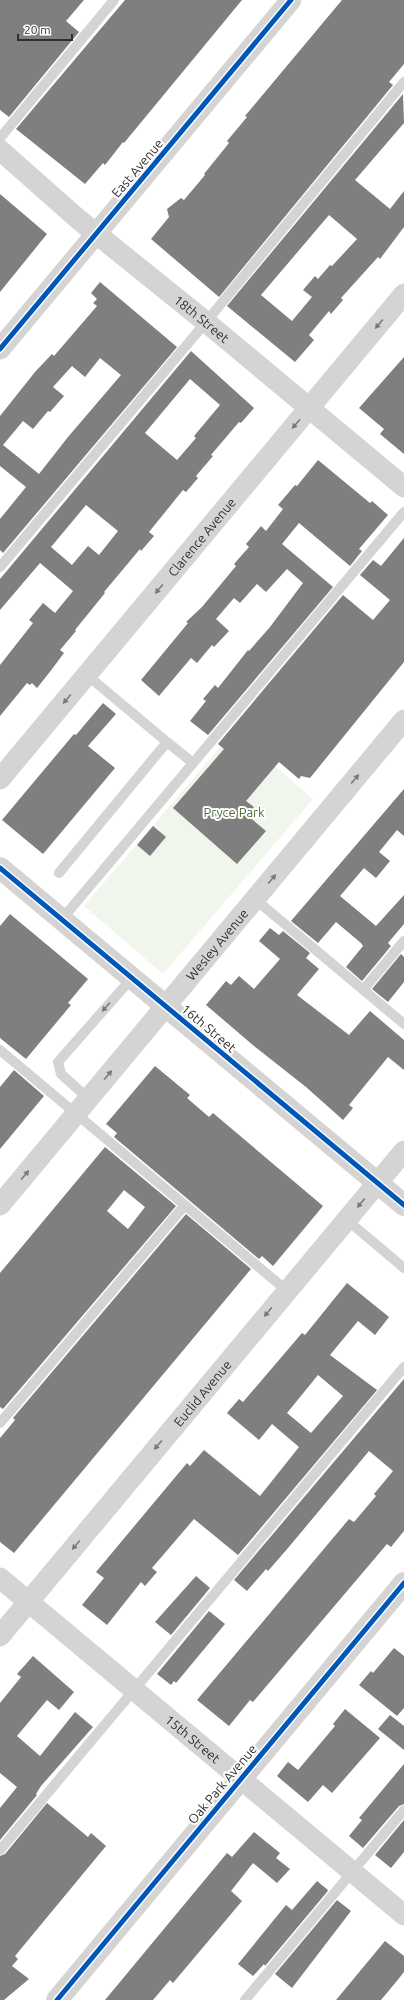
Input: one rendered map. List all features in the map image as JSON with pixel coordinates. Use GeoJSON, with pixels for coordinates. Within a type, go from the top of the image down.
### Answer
{"type":"FeatureCollection","features":[{"type":"Feature","properties":{"kind":"street","name":"East Avenue"},"geometry":{"type":"LineString","coordinates":[[0,349],[291,0]]}},
{"type":"Feature","properties":{"kind":"street","name":"18th Street"},"geometry":{"type":"LineString","coordinates":[[0,150],[96,234],[206,322],[404,488]]}},
{"type":"Feature","properties":{"kind":"street","name":"Clarence Avenue"},"geometry":{"type":"LineString","coordinates":[[0,779],[404,294]]}},
{"type":"Feature","properties":{"kind":"street","name":"Wesley Avenue"},"geometry":{"type":"LineString","coordinates":[[0,1205],[404,720]]}},
{"type":"Feature","properties":{"kind":"street","name":"16th Street"},"geometry":{"type":"LineString","coordinates":[[0,868],[404,1205]]}},
{"type":"Feature","properties":{"kind":"street","name":"Euclid Avenue"},"geometry":{"type":"LineString","coordinates":[[0,1636],[286,1290],[347,1220],[404,1151]]}},
{"type":"Feature","properties":{"kind":"street","name":"15th Street"},"geometry":{"type":"LineString","coordinates":[[0,1578],[404,1915]]}},
{"type":"Feature","properties":{"kind":"street","name":"Oak Park Avenue"},"geometry":{"type":"LineString","coordinates":[[57,2000],[404,1583]]}},
{"type":"Feature","properties":{"kind":"lane"},"geometry":{"type":"LineString","coordinates":[[0,138],[114,0]]}},
{"type":"Feature","properties":{"kind":"lane"},"geometry":{"type":"LineString","coordinates":[[0,567],[206,322],[404,82]]}},
{"type":"Feature","properties":{"kind":"lane"},"geometry":{"type":"LineString","coordinates":[[62,919],[404,512]]}},
{"type":"Feature","properties":{"kind":"lane"},"geometry":{"type":"LineString","coordinates":[[87,675],[193,763]]}},
{"type":"Feature","properties":{"kind":"lane"},"geometry":{"type":"LineString","coordinates":[[59,873],[167,742]]}},
{"type":"Feature","properties":{"kind":"lane"},"geometry":{"type":"LineString","coordinates":[[255,900],[404,1024]]}},
{"type":"Feature","properties":{"kind":"lane"},"geometry":{"type":"LineString","coordinates":[[363,990],[404,941]]}},
{"type":"Feature","properties":{"kind":"lane"},"geometry":{"type":"LineString","coordinates":[[82,1106],[61,1074],[58,1062],[132,978]]}},
{"type":"Feature","properties":{"kind":"lane"},"geometry":{"type":"LineString","coordinates":[[0,1050],[82,1106],[185,1205],[286,1290]]}},
{"type":"Feature","properties":{"kind":"lane"},"geometry":{"type":"LineString","coordinates":[[0,1423],[185,1205]]}},
{"type":"Feature","properties":{"kind":"lane"},"geometry":{"type":"LineString","coordinates":[[347,1220],[404,1268]]}},
{"type":"Feature","properties":{"kind":"lane"},"geometry":{"type":"LineString","coordinates":[[0,1850],[404,1367]]}},
{"type":"Feature","properties":{"kind":"lane"},"geometry":{"type":"LineString","coordinates":[[245,2000],[404,1810]]}},
{"type":"Feature","properties":{"kind":"green space","name":"Pryce Park"},"geometry":{"type":"Polygon","coordinates":[[[234,731],[313,799],[163,974],[84,906],[234,731]]]}},
{"type":"Feature","properties":{"kind":"building"},"geometry":{"type":"Polygon","coordinates":[[[0,0],[84,0],[66,21],[79,32],[9,117],[0,110],[0,0]]]}},
{"type":"Feature","properties":{"kind":"building"},"geometry":{"type":"Polygon","coordinates":[[[125,0],[242,0],[124,143],[123,142],[105,165],[103,163],[85,184],[16,129],[125,0]]]}},
{"type":"Feature","properties":{"kind":"building"},"geometry":{"type":"Polygon","coordinates":[[[342,0],[404,0],[404,64],[389,82],[393,85],[219,297],[151,239],[169,217],[167,209],[181,198],[184,200],[205,175],[204,174],[229,143],[227,141],[247,117],[245,116],[342,0]]]}},
{"type":"Feature","properties":{"kind":"building"},"geometry":{"type":"Polygon","coordinates":[[[403,94],[404,123],[355,180],[390,209],[404,191],[404,227],[380,259],[378,257],[341,298],[343,300],[331,314],[329,311],[309,335],[314,340],[295,362],[227,306],[403,94]],[[329,215],[261,295],[292,321],[312,297],[303,290],[315,276],[318,279],[330,265],[332,266],[357,239],[329,215]]]}},
{"type":"Feature","properties":{"kind":"building"},"geometry":{"type":"Polygon","coordinates":[[[0,194],[47,234],[0,292],[0,194]]]}},
{"type":"Feature","properties":{"kind":"building"},"geometry":{"type":"Polygon","coordinates":[[[100,282],[177,347],[3,553],[0,550],[0,519],[26,487],[0,466],[0,416],[35,372],[52,354],[54,356],[97,306],[93,303],[97,299],[91,293],[100,282]],[[100,358],[85,377],[72,366],[53,387],[64,396],[50,412],[48,411],[33,429],[23,421],[3,445],[39,474],[68,437],[121,375],[100,358]]]}},
{"type":"Feature","properties":{"kind":"building"},"geometry":{"type":"Polygon","coordinates":[[[191,351],[254,408],[241,423],[239,422],[211,455],[213,456],[196,476],[198,478],[186,492],[183,490],[149,532],[154,536],[141,551],[140,549],[104,592],[105,593],[60,650],[64,653],[37,688],[32,683],[30,685],[27,683],[0,716],[0,665],[33,623],[29,620],[43,603],[55,613],[73,591],[40,563],[0,610],[0,579],[191,351]],[[190,379],[145,433],[177,460],[196,438],[194,436],[220,405],[190,379]],[[86,505],[51,547],[72,565],[88,546],[99,555],[118,531],[86,505]]]}},
{"type":"Feature","properties":{"kind":"building"},"geometry":{"type":"Polygon","coordinates":[[[404,357],[404,454],[380,434],[384,429],[359,408],[404,357]]]}},
{"type":"Feature","properties":{"kind":"building"},"geometry":{"type":"Polygon","coordinates":[[[318,460],[370,503],[372,501],[388,515],[359,549],[362,551],[350,566],[299,523],[282,544],[333,587],[208,735],[190,721],[206,701],[203,699],[215,685],[218,688],[248,650],[249,651],[270,627],[303,583],[287,569],[266,592],[257,584],[240,603],[234,598],[216,619],[229,631],[214,647],[212,645],[197,663],[191,658],[159,696],[141,680],[188,623],[186,622],[202,607],[236,566],[234,564],[249,547],[246,544],[261,526],[266,531],[283,509],[278,505],[295,485],[297,486],[318,460]]]}},
{"type":"Feature","properties":{"kind":"building"},"geometry":{"type":"Polygon","coordinates":[[[404,538],[404,662],[310,778],[301,776],[299,779],[279,762],[246,801],[254,807],[247,815],[266,831],[237,864],[173,808],[224,749],[218,744],[343,595],[373,620],[390,600],[360,575],[373,560],[381,566],[404,538]]]}},
{"type":"Feature","properties":{"kind":"building"},"geometry":{"type":"Polygon","coordinates":[[[103,703],[116,714],[88,746],[115,768],[43,854],[2,820],[74,734],[76,735],[103,703]]]}},
{"type":"Feature","properties":{"kind":"building"},"geometry":{"type":"Polygon","coordinates":[[[404,789],[404,836],[397,830],[379,852],[390,861],[376,878],[364,868],[340,896],[376,926],[404,895],[404,924],[388,943],[391,946],[362,981],[346,967],[363,946],[361,943],[336,922],[318,943],[291,921],[404,789]]]}},
{"type":"Feature","properties":{"kind":"building"},"geometry":{"type":"Polygon","coordinates":[[[153,826],[166,837],[150,856],[137,845],[153,826]]]}},
{"type":"Feature","properties":{"kind":"building"},"geometry":{"type":"Polygon","coordinates":[[[10,914],[88,979],[68,1003],[71,1005],[26,1059],[0,1038],[0,926],[10,914]]]}},
{"type":"Feature","properties":{"kind":"building"},"geometry":{"type":"Polygon","coordinates":[[[270,928],[279,935],[283,931],[310,953],[306,958],[319,969],[297,995],[349,1035],[370,1011],[404,1040],[404,1070],[388,1057],[349,1105],[353,1108],[343,1120],[306,1087],[254,1046],[206,1005],[226,981],[231,985],[239,976],[254,989],[280,959],[259,941],[270,928]]]}},
{"type":"Feature","properties":{"kind":"building"},"geometry":{"type":"Polygon","coordinates":[[[401,954],[404,957],[404,982],[388,1002],[372,989],[401,954]]]}},
{"type":"Feature","properties":{"kind":"building"},"geometry":{"type":"Polygon","coordinates":[[[155,1066],[190,1095],[187,1098],[209,1117],[213,1113],[323,1206],[273,1266],[262,1256],[259,1259],[114,1137],[117,1133],[106,1124],[155,1066]]]}},
{"type":"Feature","properties":{"kind":"building"},"geometry":{"type":"Polygon","coordinates":[[[14,1070],[44,1096],[0,1149],[0,1087],[14,1070]]]}},
{"type":"Feature","properties":{"kind":"building"},"geometry":{"type":"Polygon","coordinates":[[[105,1147],[176,1206],[3,1409],[0,1407],[0,1273],[105,1147]],[[124,1190],[107,1211],[128,1229],[145,1207],[124,1190]]]}},
{"type":"Feature","properties":{"kind":"building"},"geometry":{"type":"Polygon","coordinates":[[[186,1214],[251,1269],[14,1553],[0,1542],[0,1438],[15,1420],[13,1418],[186,1214]]]}},
{"type":"Feature","properties":{"kind":"building"},"geometry":{"type":"Polygon","coordinates":[[[347,1283],[389,1317],[375,1335],[358,1321],[330,1355],[377,1390],[238,1555],[194,1519],[152,1568],[157,1572],[145,1586],[141,1582],[107,1625],[82,1605],[104,1578],[96,1572],[187,1463],[190,1466],[204,1450],[260,1496],[299,1447],[272,1424],[259,1440],[227,1413],[239,1399],[243,1402],[302,1333],[305,1335],[347,1283]],[[318,1375],[287,1413],[311,1433],[343,1396],[318,1375]]]}},
{"type":"Feature","properties":{"kind":"building"},"geometry":{"type":"Polygon","coordinates":[[[404,1379],[404,1531],[391,1547],[387,1544],[253,1702],[250,1700],[229,1726],[197,1700],[349,1519],[354,1522],[376,1496],[374,1494],[393,1471],[369,1451],[268,1571],[266,1569],[247,1591],[234,1580],[404,1379]]]}},
{"type":"Feature","properties":{"kind":"building"},"geometry":{"type":"Polygon","coordinates":[[[196,1576],[210,1588],[171,1635],[155,1622],[196,1576]]]}},
{"type":"Feature","properties":{"kind":"building"},"geometry":{"type":"Polygon","coordinates":[[[209,1611],[225,1624],[176,1683],[174,1681],[171,1685],[157,1674],[209,1611]]]}},
{"type":"Feature","properties":{"kind":"building"},"geometry":{"type":"Polygon","coordinates":[[[394,1648],[404,1656],[404,1708],[397,1716],[359,1685],[371,1671],[373,1673],[394,1648]]]}},
{"type":"Feature","properties":{"kind":"building"},"geometry":{"type":"Polygon","coordinates":[[[33,1656],[74,1692],[59,1710],[47,1700],[17,1736],[40,1756],[75,1712],[93,1727],[41,1786],[36,1794],[37,1795],[0,1840],[0,1808],[17,1787],[0,1773],[0,1703],[21,1677],[17,1674],[33,1656]]]}},
{"type":"Feature","properties":{"kind":"building"},"geometry":{"type":"Polygon","coordinates":[[[345,1709],[380,1738],[332,1793],[323,1785],[308,1802],[277,1776],[288,1762],[298,1770],[335,1726],[333,1724],[345,1709]]]}},
{"type":"Feature","properties":{"kind":"building"},"geometry":{"type":"Polygon","coordinates":[[[390,1715],[404,1726],[404,1750],[378,1729],[390,1715]]]}},
{"type":"Feature","properties":{"kind":"building"},"geometry":{"type":"Polygon","coordinates":[[[404,1764],[404,1804],[399,1806],[363,1848],[349,1836],[362,1820],[359,1818],[404,1764]]]}},
{"type":"Feature","properties":{"kind":"building"},"geometry":{"type":"Polygon","coordinates":[[[47,1803],[88,1837],[91,1833],[106,1846],[15,1956],[18,1959],[12,1966],[29,1979],[4,2000],[0,2000],[0,1856],[5,1854],[47,1803]]]}},
{"type":"Feature","properties":{"kind":"building"},"geometry":{"type":"Polygon","coordinates":[[[404,1820],[404,1852],[391,1868],[375,1855],[404,1820]]]}},
{"type":"Feature","properties":{"kind":"building"},"geometry":{"type":"Polygon","coordinates":[[[254,1832],[280,1853],[276,1858],[290,1869],[277,1883],[253,1863],[231,1891],[242,1901],[173,1983],[170,1980],[153,2000],[105,2000],[227,1853],[232,1857],[254,1832]]]}},
{"type":"Feature","properties":{"kind":"building"},"geometry":{"type":"Polygon","coordinates":[[[317,1881],[328,1890],[327,1892],[265,1966],[264,1964],[253,1976],[238,1964],[286,1905],[292,1910],[317,1881]]]}},
{"type":"Feature","properties":{"kind":"building"},"geometry":{"type":"Polygon","coordinates":[[[337,1900],[351,1911],[292,1988],[275,1974],[337,1900]]]}},
{"type":"Feature","properties":{"kind":"building"},"geometry":{"type":"Polygon","coordinates":[[[385,1941],[404,1956],[404,1972],[396,1982],[381,2000],[336,2000],[385,1941]]]}},
{"type":"Feature","properties":{"kind":"cycle path"},"geometry":{"type":"LineString","coordinates":[[0,349],[291,0]]}},
{"type":"Feature","properties":{"kind":"cycle path"},"geometry":{"type":"LineString","coordinates":[[0,868],[404,1205]]}},
{"type":"Feature","properties":{"kind":"cycle path"},"geometry":{"type":"LineString","coordinates":[[57,2000],[404,1583]]}}]}
